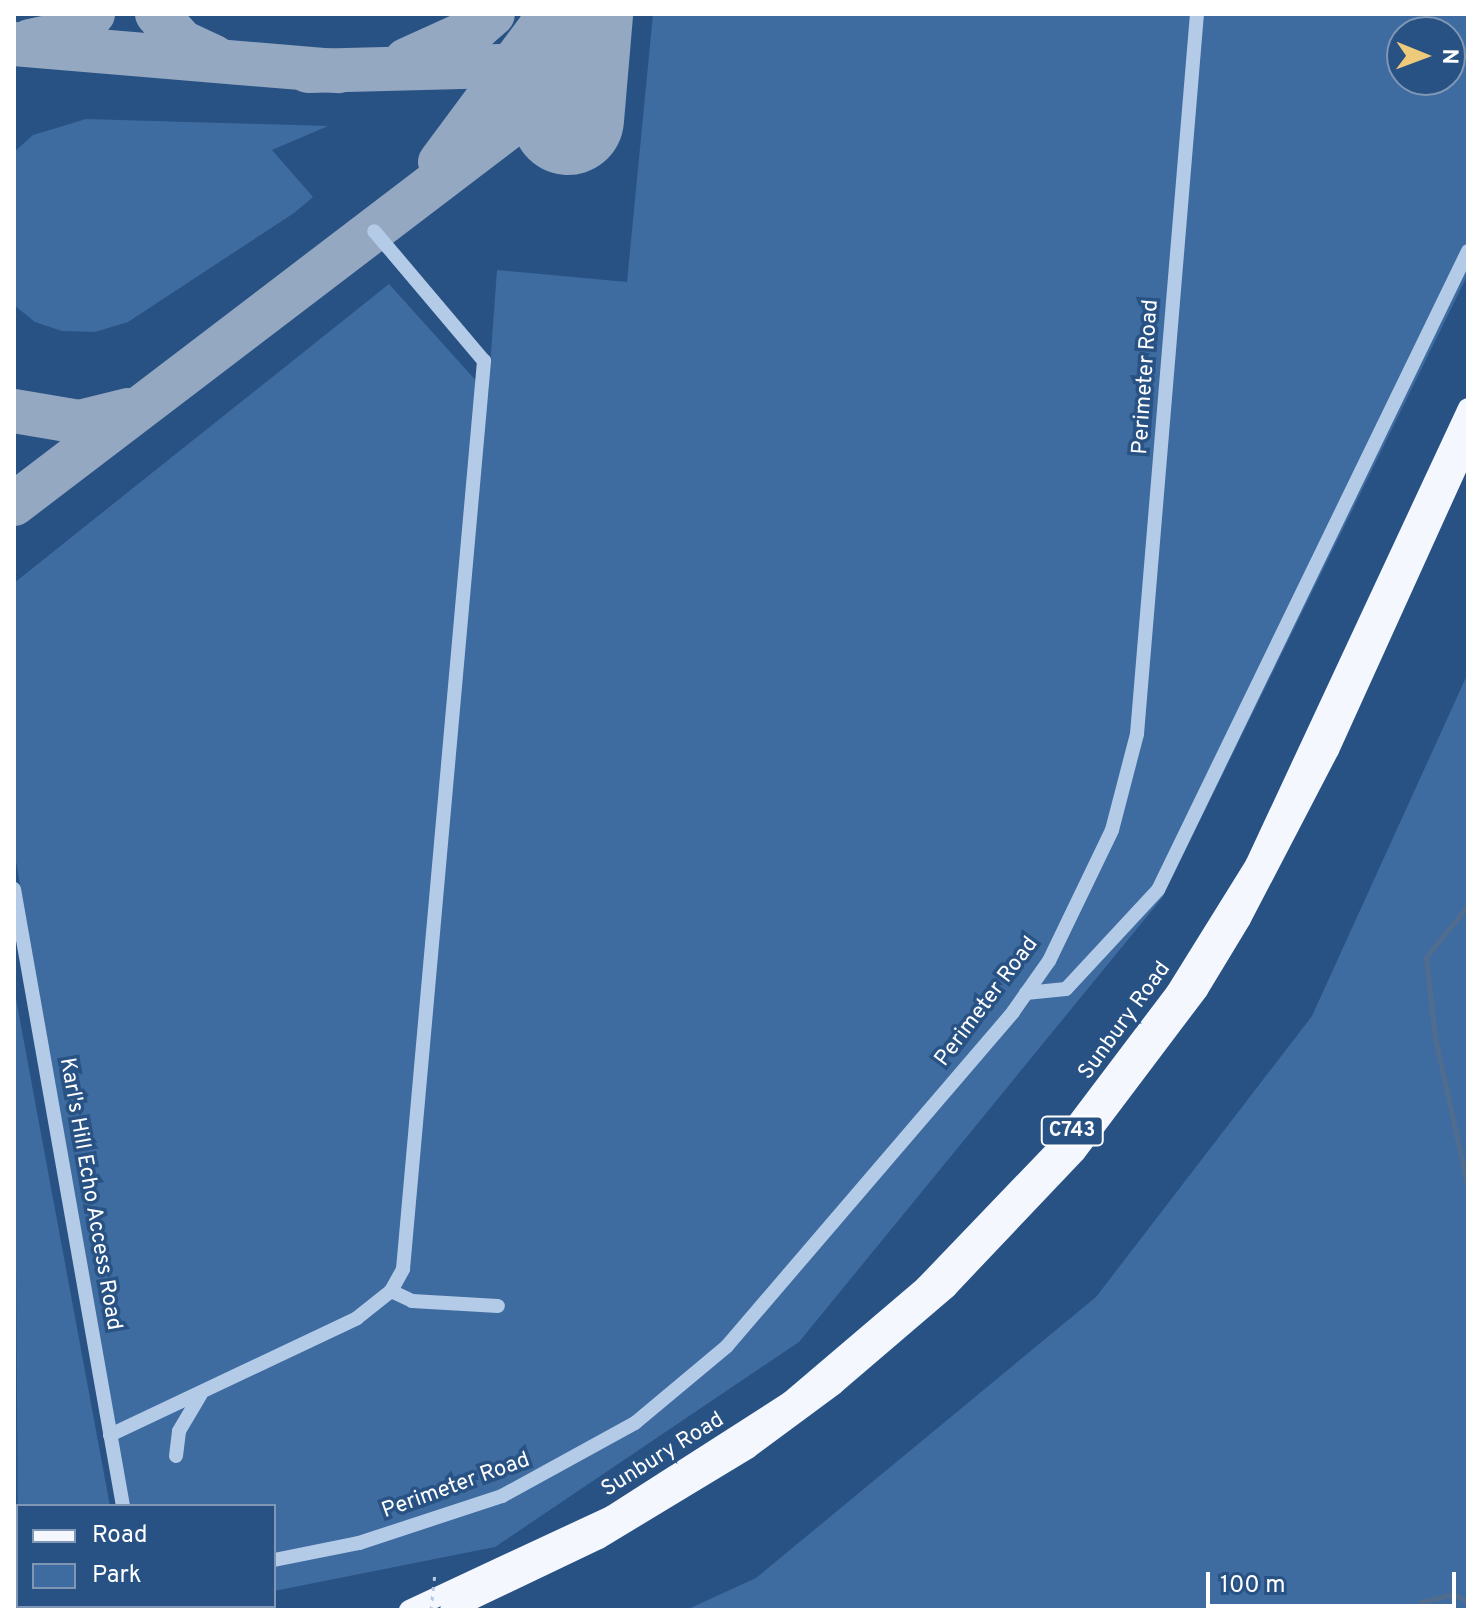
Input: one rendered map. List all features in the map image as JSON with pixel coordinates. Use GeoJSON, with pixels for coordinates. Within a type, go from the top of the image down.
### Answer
{"type":"FeatureCollection","features":[{"type":"Feature","properties":{"kind":"main road","name":"Sunbury Road"},"geometry":{"type":"LineString","coordinates":[[409,1610],[611,1516],[790,1401],[925,1286],[1061,1144],[1176,992],[1255,865],[1468,408]]}},
{"type":"Feature","properties":{"kind":"main road","name":"Sunbury Road"},"geometry":{"type":"LineString","coordinates":[[450,1610],[599,1539],[749,1448],[947,1288],[1076,1152],[1198,990],[1268,871],[1468,444]]}},
{"type":"Feature","properties":{"kind":"lane","name":"Perimeter Road"},"geometry":{"type":"LineString","coordinates":[[276,1560],[389,1535],[502,1496],[635,1423],[727,1346],[1026,993],[1093,878],[1137,734],[1197,14]]}},
{"type":"Feature","properties":{"kind":"lane"},"geometry":{"type":"LineString","coordinates":[[110,1435],[357,1318],[391,1291],[403,1269],[484,361],[374,231]]}},
{"type":"Feature","properties":{"kind":"lane"},"geometry":{"type":"LineString","coordinates":[[1026,993],[1066,989],[1158,890],[1468,251]]}},
{"type":"Feature","properties":{"kind":"lane","name":"Karl's Hill Echo Access Road"},"geometry":{"type":"LineString","coordinates":[[14,889],[123,1504]]}},
{"type":"Feature","properties":{"kind":"lane"},"geometry":{"type":"LineString","coordinates":[[391,1291],[412,1301],[498,1306]]}},
{"type":"Feature","properties":{"kind":"lane"},"geometry":{"type":"LineString","coordinates":[[176,1456],[179,1431],[203,1390]]}},
{"type":"Feature","properties":{"kind":"path"},"geometry":{"type":"LineString","coordinates":[[431,1610],[435,1571]]}},
{"type":"Feature","properties":{"kind":"green space"},"geometry":{"type":"Polygon","coordinates":[[[653,14],[1468,14],[1468,274],[1162,898],[799,1342],[495,1547],[276,1591],[276,1504],[129,1504],[128,1500],[14,850],[14,583],[389,284],[488,394],[497,270],[627,282],[653,14]]]}},
{"type":"Feature","properties":{"kind":"green space"},"geometry":{"type":"Polygon","coordinates":[[[86,119],[328,126],[272,150],[313,197],[294,213],[128,322],[95,332],[62,331],[35,322],[14,305],[14,152],[33,135],[86,119]]]}},
{"type":"Feature","properties":{"kind":"green space"},"geometry":{"type":"Polygon","coordinates":[[[1468,673],[1468,1610],[686,1610],[756,1578],[1096,1297],[1312,1016],[1468,673]]]}},
{"type":"Feature","properties":{"kind":"green space"},"geometry":{"type":"Polygon","coordinates":[[[14,988],[110,1504],[18,1504],[14,988]]]}},
{"type":"Feature","properties":{"kind":"waterway"},"geometry":{"type":"LineString","coordinates":[[1468,905],[1426,957],[1435,1038],[1468,1188]]}},
{"type":"Feature","properties":{"kind":"waterway"},"geometry":{"type":"LineString","coordinates":[[1418,1610],[1421,1602],[1453,1594],[1468,1602]]}},
{"type":"Feature","properties":{"kind":"taxiway"},"geometry":{"type":"LineString","coordinates":[[30,41],[62,34],[93,14]]}},
{"type":"Feature","properties":{"kind":"taxiway"},"geometry":{"type":"LineString","coordinates":[[157,14],[182,42],[214,57]]}},
{"type":"Feature","properties":{"kind":"taxiway"},"geometry":{"type":"LineString","coordinates":[[406,60],[477,28],[493,14]]}},
{"type":"Feature","properties":{"kind":"taxiway"},"geometry":{"type":"LineString","coordinates":[[440,162],[550,14]]}},
{"type":"Feature","properties":{"kind":"taxiway"},"geometry":{"type":"LineString","coordinates":[[14,44],[338,71]]}},
{"type":"Feature","properties":{"kind":"taxiway"},"geometry":{"type":"LineString","coordinates":[[14,504],[556,91],[573,64],[308,71]]}},
{"type":"Feature","properties":{"kind":"taxiway"},"geometry":{"type":"LineString","coordinates":[[14,411],[79,422],[128,410]]}},
{"type":"Feature","properties":{"kind":"runway"},"geometry":{"type":"LineString","coordinates":[[568,119],[577,14]]}}]}
